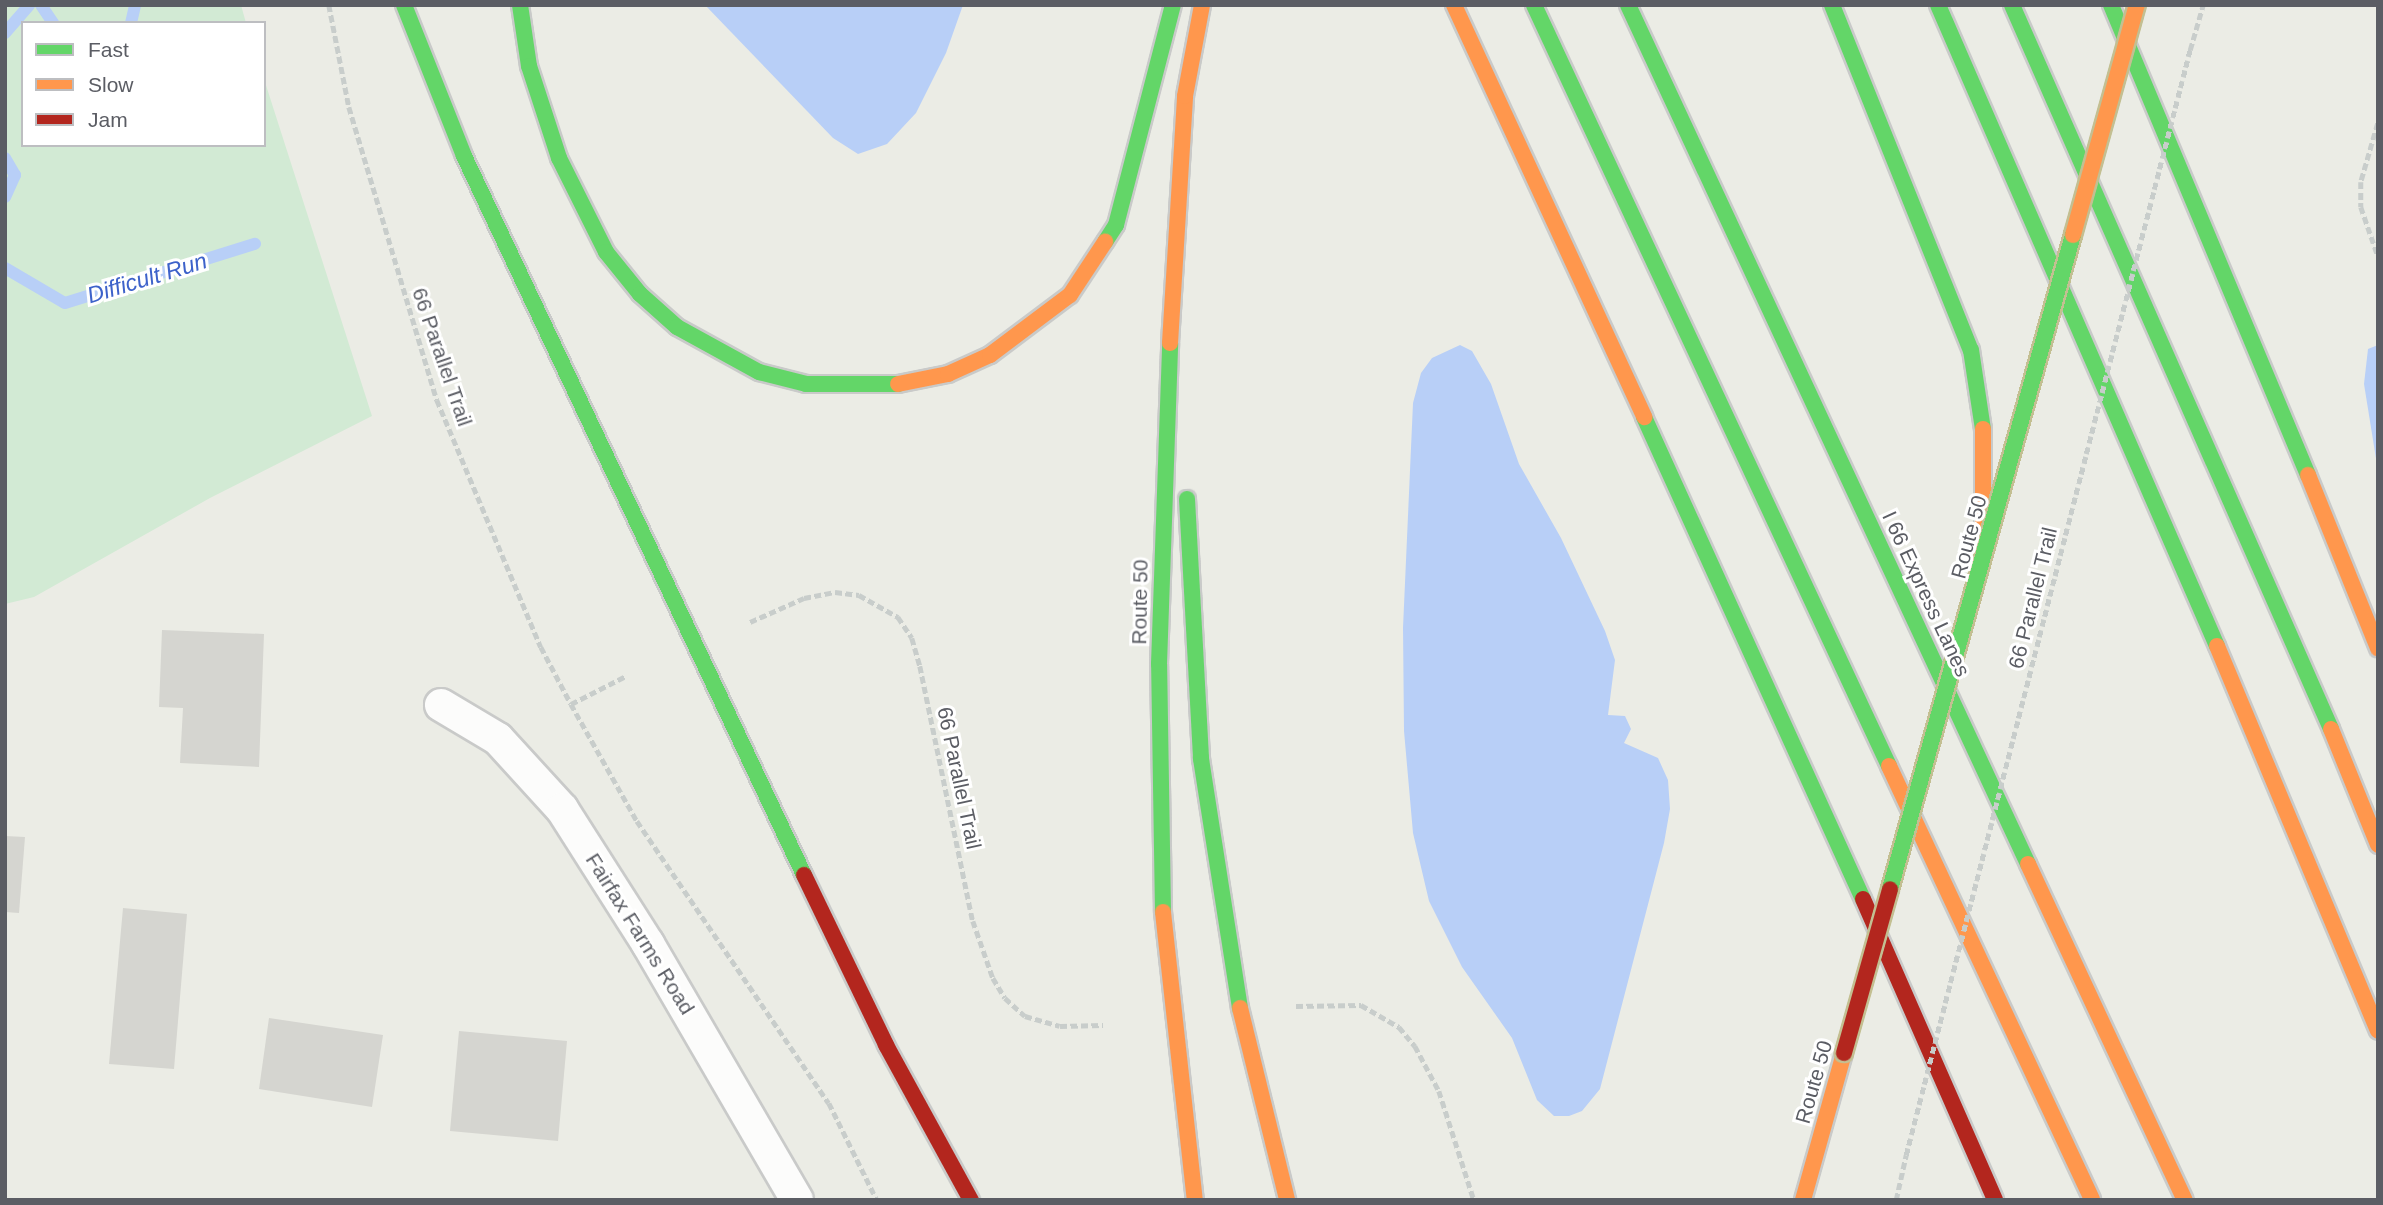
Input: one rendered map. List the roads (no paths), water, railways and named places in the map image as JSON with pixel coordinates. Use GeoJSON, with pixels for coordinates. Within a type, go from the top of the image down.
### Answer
{"type":"FeatureCollection","features":[{"type":"Feature","properties":{"kind":"highway"},"geometry":{"type":"LineString","coordinates":[[404,5],[464,156],[604,458],[886,1045],[971,1200]]}},
{"type":"Feature","properties":{"kind":"highway"},"geometry":{"type":"LineString","coordinates":[[520,5],[529,66],[559,158],[606,252],[640,294],[677,327],[760,372],[806,384],[855,387],[902,384],[948,374],[1000,348],[1070,295],[1116,225],[1173,5]]}},
{"type":"Feature","properties":{"kind":"highway","name":"Route 50"},"geometry":{"type":"LineString","coordinates":[[1195,1200],[1163,925],[1159,664],[1174,241],[1185,96],[1202,5]]}},
{"type":"Feature","properties":{"kind":"highway"},"geometry":{"type":"LineString","coordinates":[[1454,5],[1772,693],[1995,1200]]}},
{"type":"Feature","properties":{"kind":"highway"},"geometry":{"type":"LineString","coordinates":[[1534,5],[2092,1200]]}},
{"type":"Feature","properties":{"kind":"highway","name":"I 66 Express Lanes"},"geometry":{"type":"LineString","coordinates":[[1628,5],[2185,1200]]}},
{"type":"Feature","properties":{"kind":"highway"},"geometry":{"type":"LineString","coordinates":[[1832,5],[1959,314],[1981,402],[1986,452],[1976,589]]}},
{"type":"Feature","properties":{"kind":"highway"},"geometry":{"type":"LineString","coordinates":[[1938,5],[2178,553],[2378,1031]]}},
{"type":"Feature","properties":{"kind":"highway"},"geometry":{"type":"LineString","coordinates":[[2012,5],[2330,725],[2378,845]]}},
{"type":"Feature","properties":{"kind":"highway"},"geometry":{"type":"LineString","coordinates":[[2111,5],[2227,275],[2378,648]]}},
{"type":"Feature","properties":{"kind":"highway","name":"Route 50"},"geometry":{"type":"LineString","coordinates":[[1803,1200],[1976,589],[2137,5]]}},
{"type":"Feature","properties":{"kind":"highway"},"geometry":{"type":"LineString","coordinates":[[1174,241],[1184,449]]}},
{"type":"Feature","properties":{"kind":"highway"},"geometry":{"type":"LineString","coordinates":[[1185,477],[1201,759],[1220,897],[1244,1030],[1287,1200]]}},
{"type":"Feature","properties":{"kind":"street","name":"Fairfax Farms Road"},"geometry":{"type":"LineString","coordinates":[[441,705],[498,739],[562,810],[648,944],[797,1200]]}},
{"type":"Feature","properties":{"kind":"water"},"geometry":{"type":"Polygon","coordinates":[[[705,5],[963,5],[946,53],[916,113],[887,144],[858,154],[833,138],[705,5]]]}},
{"type":"Feature","properties":{"kind":"water"},"geometry":{"type":"Polygon","coordinates":[[[1460,345],[1472,351],[1491,384],[1519,464],[1561,538],[1605,631],[1615,660],[1608,715],[1625,716],[1631,729],[1624,743],[1658,758],[1668,780],[1670,809],[1664,843],[1600,1089],[1582,1111],[1569,1116],[1554,1116],[1537,1100],[1512,1038],[1462,967],[1429,901],[1413,833],[1404,731],[1403,628],[1413,403],[1421,373],[1432,358],[1460,345]]]}},
{"type":"Feature","properties":{"kind":"water"},"geometry":{"type":"Polygon","coordinates":[[[2378,345],[2378,471],[2364,384],[2368,349],[2378,345]]]}},
{"type":"Feature","properties":{"kind":"waterway"},"geometry":{"type":"LineString","coordinates":[[5,33],[29,5]]}},
{"type":"Feature","properties":{"kind":"waterway"},"geometry":{"type":"LineString","coordinates":[[41,5],[52,21]]}},
{"type":"Feature","properties":{"kind":"waterway"},"geometry":{"type":"LineString","coordinates":[[131,21],[135,5]]}},
{"type":"Feature","properties":{"kind":"waterway"},"geometry":{"type":"LineString","coordinates":[[5,158],[15,175],[5,197]]}},
{"type":"Feature","properties":{"kind":"waterway","name":"Difficult Run"},"geometry":{"type":"LineString","coordinates":[[5,268],[65,303],[255,244]]}}]}
